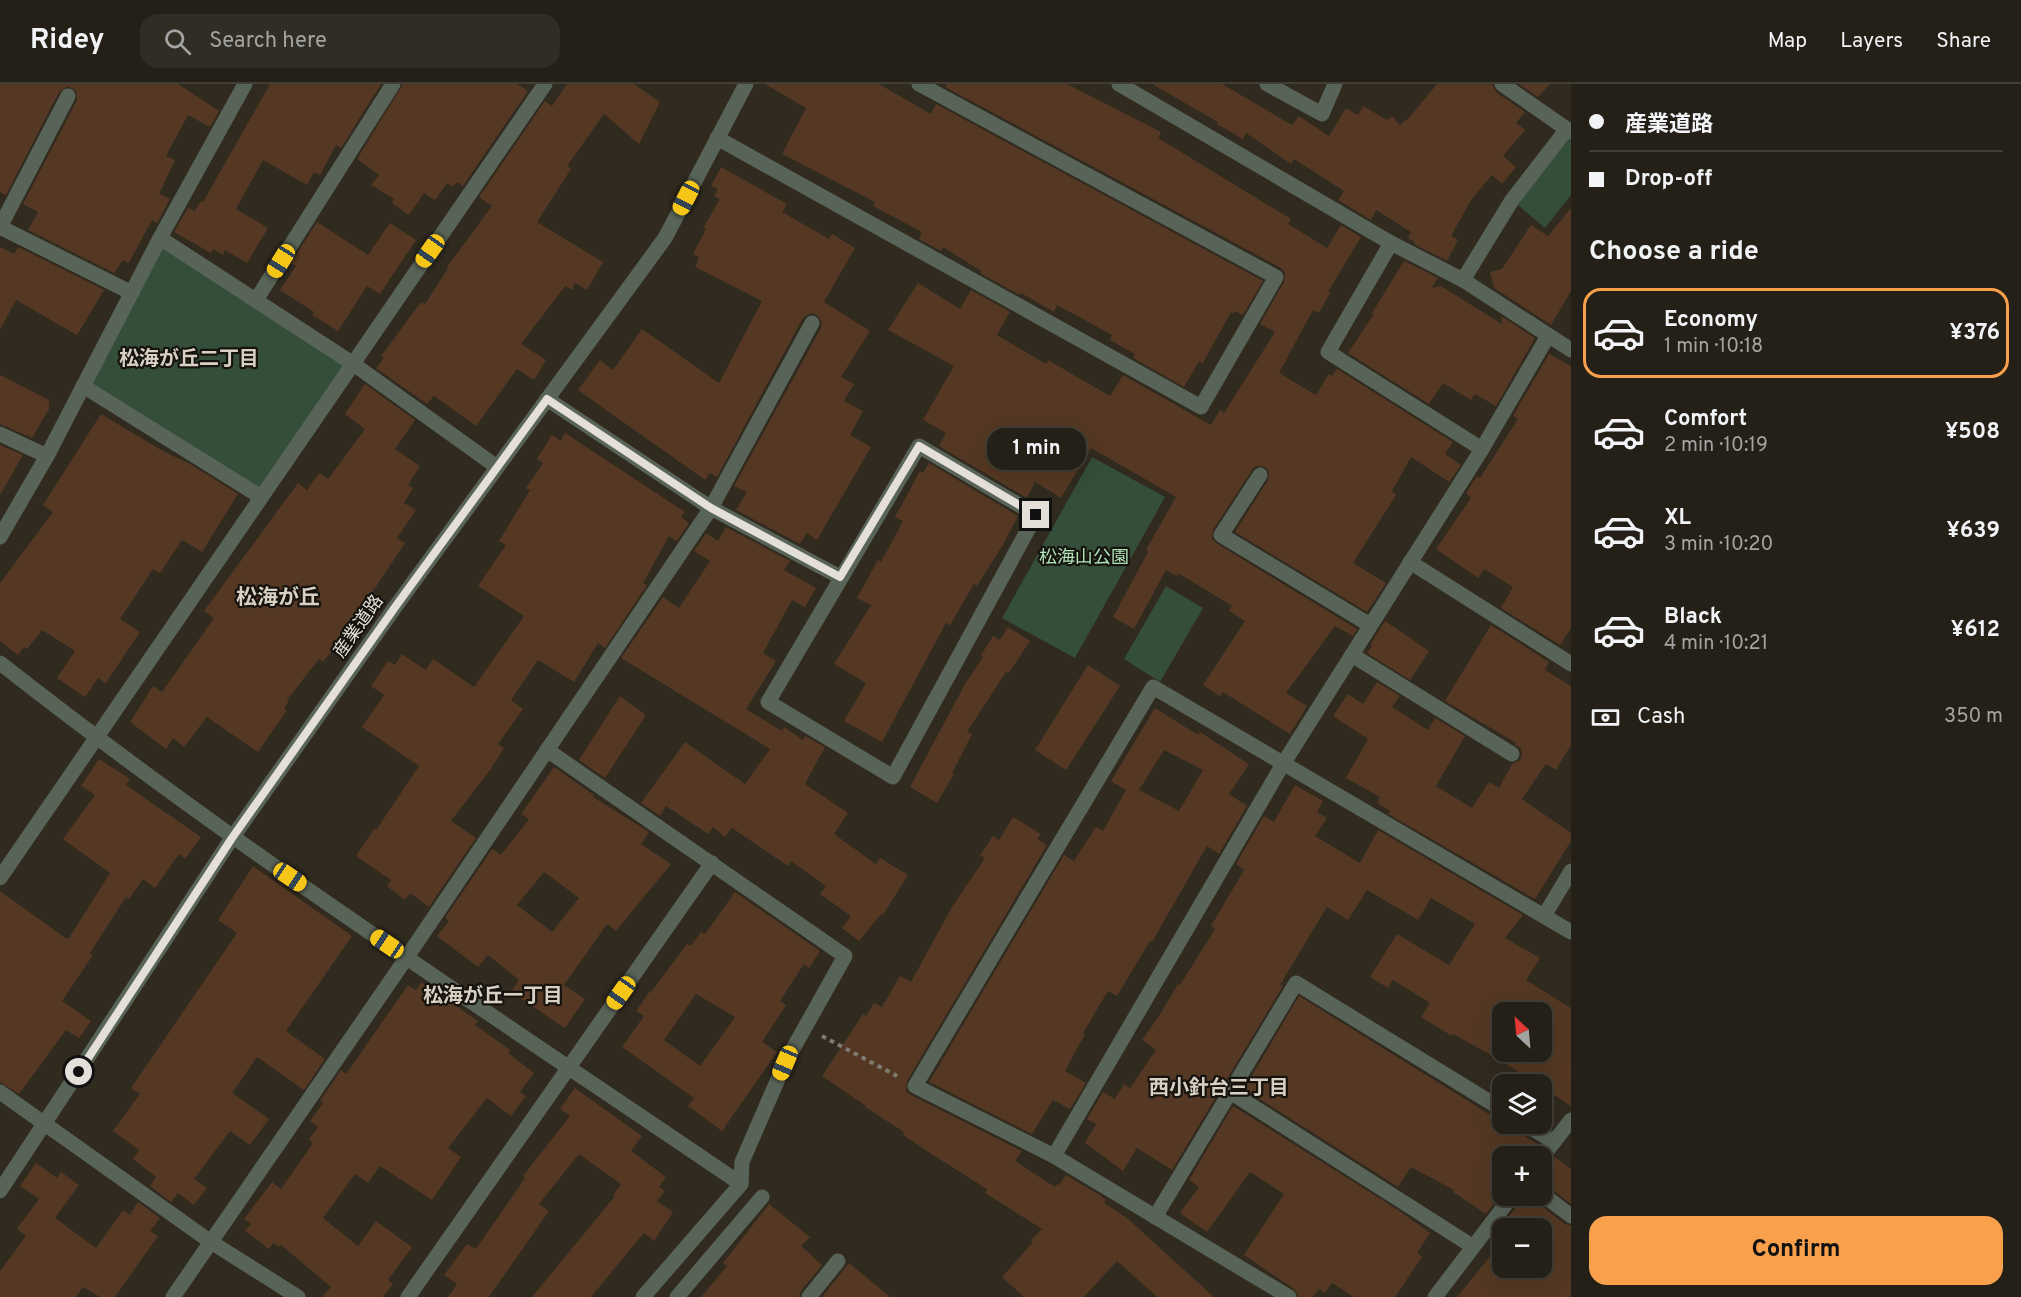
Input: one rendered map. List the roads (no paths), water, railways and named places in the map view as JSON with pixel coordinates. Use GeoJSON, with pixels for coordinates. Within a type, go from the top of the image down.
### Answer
{"type":"FeatureCollection","features":[{"type":"Feature","properties":{"kind":"street"},"geometry":{"type":"LineString","coordinates":[[0,537],[47,456],[160,238],[245,84]]}},
{"type":"Feature","properties":{"kind":"street"},"geometry":{"type":"LineString","coordinates":[[256,300],[393,84]]}},
{"type":"Feature","properties":{"kind":"street"},"geometry":{"type":"LineString","coordinates":[[0,878],[545,84]]}},
{"type":"Feature","properties":{"kind":"street","name":"産業道路"},"geometry":{"type":"LineString","coordinates":[[0,1191],[232,838],[398,603],[665,238],[746,84]]}},
{"type":"Feature","properties":{"kind":"street"},"geometry":{"type":"LineString","coordinates":[[717,138],[1201,407],[1276,277],[919,84]]}},
{"type":"Feature","properties":{"kind":"street"},"geometry":{"type":"LineString","coordinates":[[1119,84],[1391,243],[1463,280],[1571,350]]}},
{"type":"Feature","properties":{"kind":"street"},"geometry":{"type":"LineString","coordinates":[[1267,84],[1322,114],[1335,84]]}},
{"type":"Feature","properties":{"kind":"street"},"geometry":{"type":"LineString","coordinates":[[1463,280],[1512,200],[1569,130],[1502,84]]}},
{"type":"Feature","properties":{"kind":"street"},"geometry":{"type":"LineString","coordinates":[[68,96],[0,227],[132,293]]}},
{"type":"Feature","properties":{"kind":"street"},"geometry":{"type":"LineString","coordinates":[[160,238],[352,363],[497,467]]}},
{"type":"Feature","properties":{"kind":"street"},"geometry":{"type":"LineString","coordinates":[[1391,243],[1328,352],[1482,449]]}},
{"type":"Feature","properties":{"kind":"street"},"geometry":{"type":"LineString","coordinates":[[172,1297],[407,957],[711,508],[812,322]]}},
{"type":"Feature","properties":{"kind":"street"},"geometry":{"type":"LineString","coordinates":[[1054,1156],[1283,764],[1482,449],[1548,336]]}},
{"type":"Feature","properties":{"kind":"street"},"geometry":{"type":"LineString","coordinates":[[84,386],[261,497]]}},
{"type":"Feature","properties":{"kind":"street"},"geometry":{"type":"LineString","coordinates":[[547,399],[711,508],[840,577]]}},
{"type":"Feature","properties":{"kind":"street"},"geometry":{"type":"LineString","coordinates":[[0,434],[47,456]]}},
{"type":"Feature","properties":{"kind":"street"},"geometry":{"type":"LineString","coordinates":[[919,446],[1036,515],[893,777],[768,702],[840,577],[919,446]]}},
{"type":"Feature","properties":{"kind":"street"},"geometry":{"type":"LineString","coordinates":[[1260,475],[1221,535],[1370,625]]}},
{"type":"Feature","properties":{"kind":"street"},"geometry":{"type":"LineString","coordinates":[[1410,562],[1571,664]]}},
{"type":"Feature","properties":{"kind":"street"},"geometry":{"type":"LineString","coordinates":[[1352,655],[1512,754]]}},
{"type":"Feature","properties":{"kind":"street"},"geometry":{"type":"LineString","coordinates":[[0,663],[97,739],[232,838],[741,1184]]}},
{"type":"Feature","properties":{"kind":"street"},"geometry":{"type":"LineString","coordinates":[[1289,1297],[1054,1156],[915,1086],[1153,687],[1571,932]]}},
{"type":"Feature","properties":{"kind":"street"},"geometry":{"type":"LineString","coordinates":[[547,750],[845,956],[785,1063],[742,1162],[741,1184],[643,1297]]}},
{"type":"Feature","properties":{"kind":"street"},"geometry":{"type":"LineString","coordinates":[[408,1297],[712,863]]}},
{"type":"Feature","properties":{"kind":"street"},"geometry":{"type":"LineString","coordinates":[[1544,916],[1571,871]]}},
{"type":"Feature","properties":{"kind":"street"},"geometry":{"type":"LineString","coordinates":[[1155,1217],[1296,983],[1492,1103]]}},
{"type":"Feature","properties":{"kind":"street"},"geometry":{"type":"LineString","coordinates":[[0,1092],[211,1242],[298,1297]]}},
{"type":"Feature","properties":{"kind":"street"},"geometry":{"type":"LineString","coordinates":[[1230,1092],[1472,1246]]}},
{"type":"Feature","properties":{"kind":"street"},"geometry":{"type":"LineString","coordinates":[[1551,1146],[1571,1120]]}},
{"type":"Feature","properties":{"kind":"street"},"geometry":{"type":"LineString","coordinates":[[1541,1134],[1554,1142]]}},
{"type":"Feature","properties":{"kind":"street"},"geometry":{"type":"LineString","coordinates":[[677,1297],[762,1197]]}},
{"type":"Feature","properties":{"kind":"street"},"geometry":{"type":"LineString","coordinates":[[1552,1202],[1571,1216]]}},
{"type":"Feature","properties":{"kind":"street"},"geometry":{"type":"LineString","coordinates":[[1435,1297],[1504,1206]]}},
{"type":"Feature","properties":{"kind":"street"},"geometry":{"type":"LineString","coordinates":[[809,1297],[838,1261]]}},
{"type":"Feature","properties":{"kind":"district","name":"松海が丘二丁目"},"geometry":{"type":"Point","coordinates":[189,358]}},
{"type":"Feature","properties":{"kind":"district","name":"松海が丘"},"geometry":{"type":"Point","coordinates":[278,597]}},
{"type":"Feature","properties":{"kind":"district","name":"松海が丘一丁目"},"geometry":{"type":"Point","coordinates":[493,995]}},
{"type":"Feature","properties":{"kind":"district","name":"西小針台三丁目"},"geometry":{"type":"Point","coordinates":[1219,1087]}},
{"type":"Feature","properties":{"kind":"park label","name":"松海山公園"},"geometry":{"type":"Point","coordinates":[1084,557]}}]}
